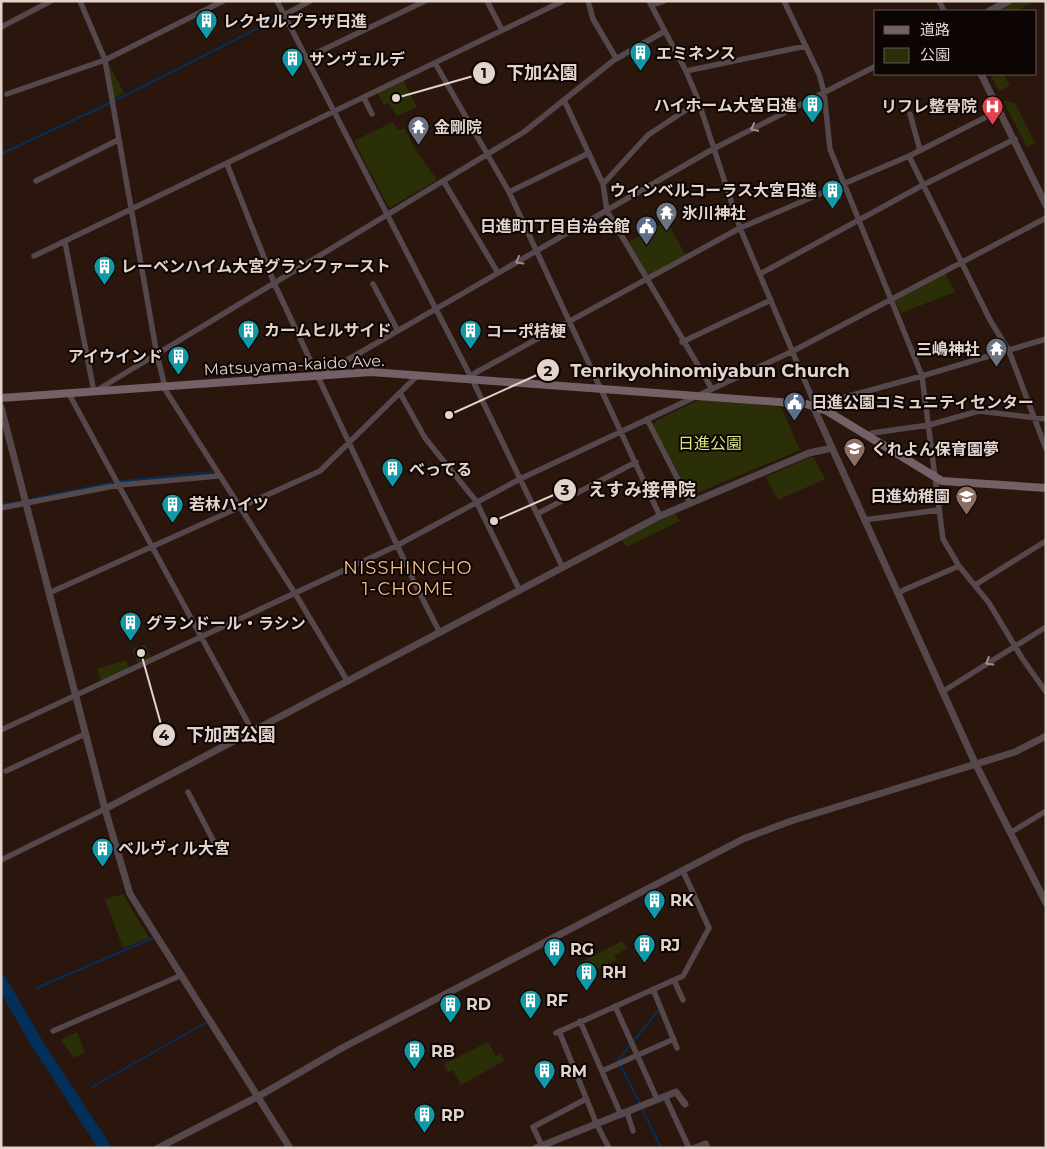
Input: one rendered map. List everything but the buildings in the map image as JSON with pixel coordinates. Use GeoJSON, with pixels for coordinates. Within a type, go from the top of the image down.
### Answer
{"type":"FeatureCollection","features":[{"type":"Feature","properties":{"kind":"main road","name":"Matsuyama-kaido Ave."},"geometry":{"type":"LineString","coordinates":[[1,398],[320,374],[371,372],[600,387],[813,406],[827,411],[936,478],[948,482],[1046,488]]}},
{"type":"Feature","properties":{"kind":"street"},"geometry":{"type":"LineString","coordinates":[[1,27],[51,1]]}},
{"type":"Feature","properties":{"kind":"street"},"geometry":{"type":"LineString","coordinates":[[80,1],[105,60],[130,209],[157,355],[165,387],[218,476],[296,595],[348,682]]}},
{"type":"Feature","properties":{"kind":"street"},"geometry":{"type":"LineString","coordinates":[[7,94],[105,60],[223,1]]}},
{"type":"Feature","properties":{"kind":"street"},"geometry":{"type":"LineString","coordinates":[[277,1],[472,379],[563,568]]}},
{"type":"Feature","properties":{"kind":"street"},"geometry":{"type":"LineString","coordinates":[[284,15],[310,1]]}},
{"type":"Feature","properties":{"kind":"street"},"geometry":{"type":"LineString","coordinates":[[406,1],[410,9]]}},
{"type":"Feature","properties":{"kind":"street"},"geometry":{"type":"LineString","coordinates":[[306,58],[425,1]]}},
{"type":"Feature","properties":{"kind":"street"},"geometry":{"type":"LineString","coordinates":[[487,1],[502,30]]}},
{"type":"Feature","properties":{"kind":"street"},"geometry":{"type":"LineString","coordinates":[[34,256],[563,1]]}},
{"type":"Feature","properties":{"kind":"street"},"geometry":{"type":"LineString","coordinates":[[588,1],[593,19],[616,58]]}},
{"type":"Feature","properties":{"kind":"street"},"geometry":{"type":"LineString","coordinates":[[664,1],[650,3],[686,72],[698,102],[740,228],[793,351],[813,400],[813,406],[975,763],[1046,903]]}},
{"type":"Feature","properties":{"kind":"street"},"geometry":{"type":"LineString","coordinates":[[784,1],[819,74],[824,92],[830,149],[922,376],[943,538],[959,566],[989,603],[1046,692]]}},
{"type":"Feature","properties":{"kind":"street"},"geometry":{"type":"LineString","coordinates":[[991,10],[1008,1]]}},
{"type":"Feature","properties":{"kind":"street"},"geometry":{"type":"LineString","coordinates":[[65,242],[94,392],[524,132],[616,58],[665,32]]}},
{"type":"Feature","properties":{"kind":"street"},"geometry":{"type":"LineString","coordinates":[[686,72],[806,46]]}},
{"type":"Feature","properties":{"kind":"street"},"geometry":{"type":"LineString","coordinates":[[436,63],[509,192],[660,516]]}},
{"type":"Feature","properties":{"kind":"street"},"geometry":{"type":"LineString","coordinates":[[320,374],[713,149],[874,67]]}},
{"type":"Feature","properties":{"kind":"street"},"geometry":{"type":"LineString","coordinates":[[981,75],[1015,139],[1046,205]]}},
{"type":"Feature","properties":{"kind":"street"},"geometry":{"type":"LineString","coordinates":[[364,98],[372,114]]}},
{"type":"Feature","properties":{"kind":"street"},"geometry":{"type":"LineString","coordinates":[[564,100],[603,184],[607,211],[682,342],[712,389]]}},
{"type":"Feature","properties":{"kind":"street"},"geometry":{"type":"LineString","coordinates":[[603,184],[648,135],[698,102]]}},
{"type":"Feature","properties":{"kind":"street"},"geometry":{"type":"LineString","coordinates":[[472,379],[475,373],[740,228],[909,156],[1000,110]]}},
{"type":"Feature","properties":{"kind":"street"},"geometry":{"type":"LineString","coordinates":[[910,114],[920,150]]}},
{"type":"Feature","properties":{"kind":"street"},"geometry":{"type":"LineString","coordinates":[[760,274],[923,185],[1015,139]]}},
{"type":"Feature","properties":{"kind":"street"},"geometry":{"type":"LineString","coordinates":[[36,182],[118,140]]}},
{"type":"Feature","properties":{"kind":"street"},"geometry":{"type":"LineString","coordinates":[[509,192],[589,153]]}},
{"type":"Feature","properties":{"kind":"street"},"geometry":{"type":"LineString","coordinates":[[909,156],[961,262],[1009,351],[1046,449]]}},
{"type":"Feature","properties":{"kind":"street"},"geometry":{"type":"LineString","coordinates":[[227,164],[275,284],[320,374],[348,444],[396,546],[440,633]]}},
{"type":"Feature","properties":{"kind":"street"},"geometry":{"type":"LineString","coordinates":[[444,182],[498,273]]}},
{"type":"Feature","properties":{"kind":"street"},"geometry":{"type":"LineString","coordinates":[[1,730],[296,595],[396,546],[476,501],[520,479],[793,351],[1046,218]]}},
{"type":"Feature","properties":{"kind":"street"},"geometry":{"type":"LineString","coordinates":[[373,284],[398,331]]}},
{"type":"Feature","properties":{"kind":"street"},"geometry":{"type":"LineString","coordinates":[[682,342],[771,300]]}},
{"type":"Feature","properties":{"kind":"street"},"geometry":{"type":"LineString","coordinates":[[813,406],[1046,339]]}},
{"type":"Feature","properties":{"kind":"street"},"geometry":{"type":"LineString","coordinates":[[49,593],[320,471],[418,375]]}},
{"type":"Feature","properties":{"kind":"street"},"geometry":{"type":"LineString","coordinates":[[400,393],[425,438],[476,501],[520,591]]}},
{"type":"Feature","properties":{"kind":"street"},"geometry":{"type":"LineString","coordinates":[[69,394],[253,732]]}},
{"type":"Feature","properties":{"kind":"street"},"geometry":{"type":"LineString","coordinates":[[1,407],[105,809],[130,894],[290,1148]]}},
{"type":"Feature","properties":{"kind":"street"},"geometry":{"type":"LineString","coordinates":[[867,436],[872,433],[929,425],[979,411],[1046,419]]}},
{"type":"Feature","properties":{"kind":"street"},"geometry":{"type":"LineString","coordinates":[[647,419],[690,503]]}},
{"type":"Feature","properties":{"kind":"street"},"geometry":{"type":"LineString","coordinates":[[1,860],[105,809],[253,732],[660,516],[809,453],[832,448]]}},
{"type":"Feature","properties":{"kind":"street"},"geometry":{"type":"LineString","coordinates":[[537,514],[636,462]]}},
{"type":"Feature","properties":{"kind":"street"},"geometry":{"type":"LineString","coordinates":[[1,508],[119,485],[218,476]]}},
{"type":"Feature","properties":{"kind":"street"},"geometry":{"type":"LineString","coordinates":[[864,520],[939,510]]}},
{"type":"Feature","properties":{"kind":"street"},"geometry":{"type":"LineString","coordinates":[[975,585],[1046,541]]}},
{"type":"Feature","properties":{"kind":"street"},"geometry":{"type":"LineString","coordinates":[[897,592],[959,566]]}},
{"type":"Feature","properties":{"kind":"street"},"geometry":{"type":"LineString","coordinates":[[942,692],[1046,627]]}},
{"type":"Feature","properties":{"kind":"street"},"geometry":{"type":"LineString","coordinates":[[6,771],[86,734]]}},
{"type":"Feature","properties":{"kind":"street"},"geometry":{"type":"LineString","coordinates":[[158,1148],[259,1096],[336,1051],[743,839],[783,824],[1015,752],[1046,736]]}},
{"type":"Feature","properties":{"kind":"street"},"geometry":{"type":"LineString","coordinates":[[188,792],[214,842]]}},
{"type":"Feature","properties":{"kind":"street"},"geometry":{"type":"LineString","coordinates":[[1010,834],[1046,811]]}},
{"type":"Feature","properties":{"kind":"street"},"geometry":{"type":"LineString","coordinates":[[609,1148],[597,1125],[557,1032],[684,976],[709,928],[683,871]]}},
{"type":"Feature","properties":{"kind":"street"},"geometry":{"type":"LineString","coordinates":[[53,1031],[182,975]]}},
{"type":"Feature","properties":{"kind":"street"},"geometry":{"type":"LineString","coordinates":[[674,980],[683,1000]]}},
{"type":"Feature","properties":{"kind":"street"},"geometry":{"type":"LineString","coordinates":[[653,989],[678,1048]]}},
{"type":"Feature","properties":{"kind":"street"},"geometry":{"type":"LineString","coordinates":[[615,1006],[657,1099]]}},
{"type":"Feature","properties":{"kind":"street"},"geometry":{"type":"LineString","coordinates":[[580,1021],[602,1071],[633,1131]]}},
{"type":"Feature","properties":{"kind":"street"},"geometry":{"type":"LineString","coordinates":[[602,1071],[674,1039]]}},
{"type":"Feature","properties":{"kind":"street"},"geometry":{"type":"LineString","coordinates":[[586,1099],[533,1127],[539,1147],[676,1092],[685,1104]]}},
{"type":"Feature","properties":{"kind":"street"},"geometry":{"type":"LineString","coordinates":[[665,1096],[689,1148]]}},
{"type":"Feature","properties":{"kind":"street"},"geometry":{"type":"LineString","coordinates":[[693,1148],[706,1142],[708,1148]]}},
{"type":"Feature","properties":{"kind":"green space"},"geometry":{"type":"Polygon","coordinates":[[[1015,1],[1035,1],[1018,10],[998,10],[1015,1]]]}},
{"type":"Feature","properties":{"kind":"green space"},"geometry":{"type":"Polygon","coordinates":[[[108,66],[110,66],[124,93],[114,98],[108,66]]]}},
{"type":"Feature","properties":{"kind":"green space"},"geometry":{"type":"Polygon","coordinates":[[[991,75],[1004,75],[1010,86],[999,91],[991,75]]]}},
{"type":"Feature","properties":{"kind":"green space"},"geometry":{"type":"Polygon","coordinates":[[[403,80],[417,107],[397,116],[388,103],[384,105],[377,93],[403,80]]]}},
{"type":"Feature","properties":{"kind":"green space"},"geometry":{"type":"Polygon","coordinates":[[[1003,100],[1015,103],[1035,143],[1027,147],[1003,100]]]}},
{"type":"Feature","properties":{"kind":"green space"},"geometry":{"type":"Polygon","coordinates":[[[393,122],[398,130],[404,128],[415,149],[437,180],[389,208],[354,141],[393,122]]]}},
{"type":"Feature","properties":{"kind":"green space"},"geometry":{"type":"Polygon","coordinates":[[[667,221],[686,256],[646,278],[626,243],[667,221]]]}},
{"type":"Feature","properties":{"kind":"green space"},"geometry":{"type":"Polygon","coordinates":[[[945,273],[955,292],[901,313],[894,299],[945,273]]]}},
{"type":"Feature","properties":{"kind":"green space","name":"日進公園"},"geometry":{"type":"Polygon","coordinates":[[[699,400],[781,407],[800,450],[690,496],[653,425],[656,421],[699,400]]]}},
{"type":"Feature","properties":{"kind":"green space"},"geometry":{"type":"Polygon","coordinates":[[[811,457],[814,458],[825,479],[778,500],[766,477],[811,457]]]}},
{"type":"Feature","properties":{"kind":"green space"},"geometry":{"type":"Polygon","coordinates":[[[675,513],[680,521],[626,547],[621,539],[675,513]]]}},
{"type":"Feature","properties":{"kind":"green space"},"geometry":{"type":"Polygon","coordinates":[[[145,645],[151,657],[138,663],[132,649],[145,645]]]}},
{"type":"Feature","properties":{"kind":"green space"},"geometry":{"type":"Polygon","coordinates":[[[126,660],[129,668],[101,681],[97,669],[126,660]]]}},
{"type":"Feature","properties":{"kind":"green space"},"geometry":{"type":"Polygon","coordinates":[[[123,894],[149,938],[123,948],[105,899],[123,894]]]}},
{"type":"Feature","properties":{"kind":"green space"},"geometry":{"type":"Polygon","coordinates":[[[622,941],[627,948],[614,956],[616,960],[584,975],[577,964],[622,941]]]}},
{"type":"Feature","properties":{"kind":"green space"},"geometry":{"type":"Polygon","coordinates":[[[77,1032],[85,1052],[74,1058],[61,1040],[77,1032]]]}},
{"type":"Feature","properties":{"kind":"green space"},"geometry":{"type":"Polygon","coordinates":[[[488,1042],[496,1056],[501,1054],[504,1061],[461,1085],[453,1070],[448,1072],[444,1064],[488,1042]]]}},
{"type":"Feature","properties":{"kind":"waterway"},"geometry":{"type":"LineString","coordinates":[[1,154],[112,102],[282,16]]}},
{"type":"Feature","properties":{"kind":"waterway"},"geometry":{"type":"LineString","coordinates":[[27,500],[121,481],[212,472]]}},
{"type":"Feature","properties":{"kind":"waterway"},"geometry":{"type":"LineString","coordinates":[[1,505],[22,501]]}},
{"type":"Feature","properties":{"kind":"waterway"},"geometry":{"type":"LineString","coordinates":[[37,988],[153,938]]}},
{"type":"Feature","properties":{"kind":"waterway"},"geometry":{"type":"LineString","coordinates":[[1,981],[35,1040],[105,1148]]}},
{"type":"Feature","properties":{"kind":"waterway"},"geometry":{"type":"LineString","coordinates":[[640,1104],[618,1060],[658,1011]]}},
{"type":"Feature","properties":{"kind":"waterway"},"geometry":{"type":"LineString","coordinates":[[92,1087],[207,1022]]}},
{"type":"Feature","properties":{"kind":"waterway"},"geometry":{"type":"LineString","coordinates":[[642,1109],[661,1148]]}},
{"type":"Feature","properties":{"kind":"place","name":"レクセルプラザ日進"},"geometry":{"type":"Point","coordinates":[207,40]}},
{"type":"Feature","properties":{"kind":"place","name":"エミネンス"},"geometry":{"type":"Point","coordinates":[640,72]}},
{"type":"Feature","properties":{"kind":"place","name":"サンヴェルデ"},"geometry":{"type":"Point","coordinates":[293,78]}},
{"type":"Feature","properties":{"kind":"place","name":"下加公園"},"geometry":{"type":"Point","coordinates":[396,98]}},
{"type":"Feature","properties":{"kind":"place","name":"ハイホーム大宮日進"},"geometry":{"type":"Point","coordinates":[813,124]}},
{"type":"Feature","properties":{"kind":"place","name":"リフレ整骨院"},"geometry":{"type":"Point","coordinates":[993,125]}},
{"type":"Feature","properties":{"kind":"place","name":"金剛院"},"geometry":{"type":"Point","coordinates":[418,146]}},
{"type":"Feature","properties":{"kind":"place","name":"ウィンベルコーラス大宮日進"},"geometry":{"type":"Point","coordinates":[833,209]}},
{"type":"Feature","properties":{"kind":"place","name":"氷川神社"},"geometry":{"type":"Point","coordinates":[666,232]}},
{"type":"Feature","properties":{"kind":"place","name":"日進町1丁目自治会館"},"geometry":{"type":"Point","coordinates":[646,245]}},
{"type":"Feature","properties":{"kind":"place","name":"レーベンハイム大宮グランファースト"},"geometry":{"type":"Point","coordinates":[105,285]}},
{"type":"Feature","properties":{"kind":"place","name":"カームヒルサイド"},"geometry":{"type":"Point","coordinates":[248,349]}},
{"type":"Feature","properties":{"kind":"place","name":"コーポ桔梗"},"geometry":{"type":"Point","coordinates":[470,350]}},
{"type":"Feature","properties":{"kind":"place","name":"三嶋神社"},"geometry":{"type":"Point","coordinates":[996,368]}},
{"type":"Feature","properties":{"kind":"place","name":"アイウインド"},"geometry":{"type":"Point","coordinates":[179,375]}},
{"type":"Feature","properties":{"kind":"place","name":"Tenrikyohinomiyabun Church"},"geometry":{"type":"Point","coordinates":[449,415]}},
{"type":"Feature","properties":{"kind":"place","name":"日進公園コミュニティセンター"},"geometry":{"type":"Point","coordinates":[795,421]}},
{"type":"Feature","properties":{"kind":"place","name":"くれよん保育園夢"},"geometry":{"type":"Point","coordinates":[855,468]}},
{"type":"Feature","properties":{"kind":"place","name":"べってる"},"geometry":{"type":"Point","coordinates":[393,488]}},
{"type":"Feature","properties":{"kind":"place","name":"日進幼稚園"},"geometry":{"type":"Point","coordinates":[966,515]}},
{"type":"Feature","properties":{"kind":"place","name":"えすみ接骨院"},"geometry":{"type":"Point","coordinates":[494,521]}},
{"type":"Feature","properties":{"kind":"place","name":"若林ハイツ"},"geometry":{"type":"Point","coordinates":[173,523]}},
{"type":"Feature","properties":{"kind":"place","name":"グランドール・ラシン"},"geometry":{"type":"Point","coordinates":[130,642]}},
{"type":"Feature","properties":{"kind":"place","name":"下加西公園"},"geometry":{"type":"Point","coordinates":[141,653]}},
{"type":"Feature","properties":{"kind":"place","name":"ベルヴィル大宮"},"geometry":{"type":"Point","coordinates":[102,867]}},
{"type":"Feature","properties":{"kind":"place","name":"RK"},"geometry":{"type":"Point","coordinates":[654,919]}},
{"type":"Feature","properties":{"kind":"place","name":"RJ"},"geometry":{"type":"Point","coordinates":[644,964]}},
{"type":"Feature","properties":{"kind":"place","name":"RG"},"geometry":{"type":"Point","coordinates":[554,968]}},
{"type":"Feature","properties":{"kind":"place","name":"RH"},"geometry":{"type":"Point","coordinates":[586,991]}},
{"type":"Feature","properties":{"kind":"place","name":"RF"},"geometry":{"type":"Point","coordinates":[530,1019]}},
{"type":"Feature","properties":{"kind":"place","name":"RD"},"geometry":{"type":"Point","coordinates":[450,1023]}},
{"type":"Feature","properties":{"kind":"place","name":"RB"},"geometry":{"type":"Point","coordinates":[415,1070]}},
{"type":"Feature","properties":{"kind":"place","name":"RM"},"geometry":{"type":"Point","coordinates":[544,1090]}},
{"type":"Feature","properties":{"kind":"place","name":"RP"},"geometry":{"type":"Point","coordinates":[425,1134]}},
{"type":"Feature","properties":{"kind":"district","name":"NISSHINCHO 1-CHOME"},"geometry":{"type":"Point","coordinates":[408,578]}}]}
